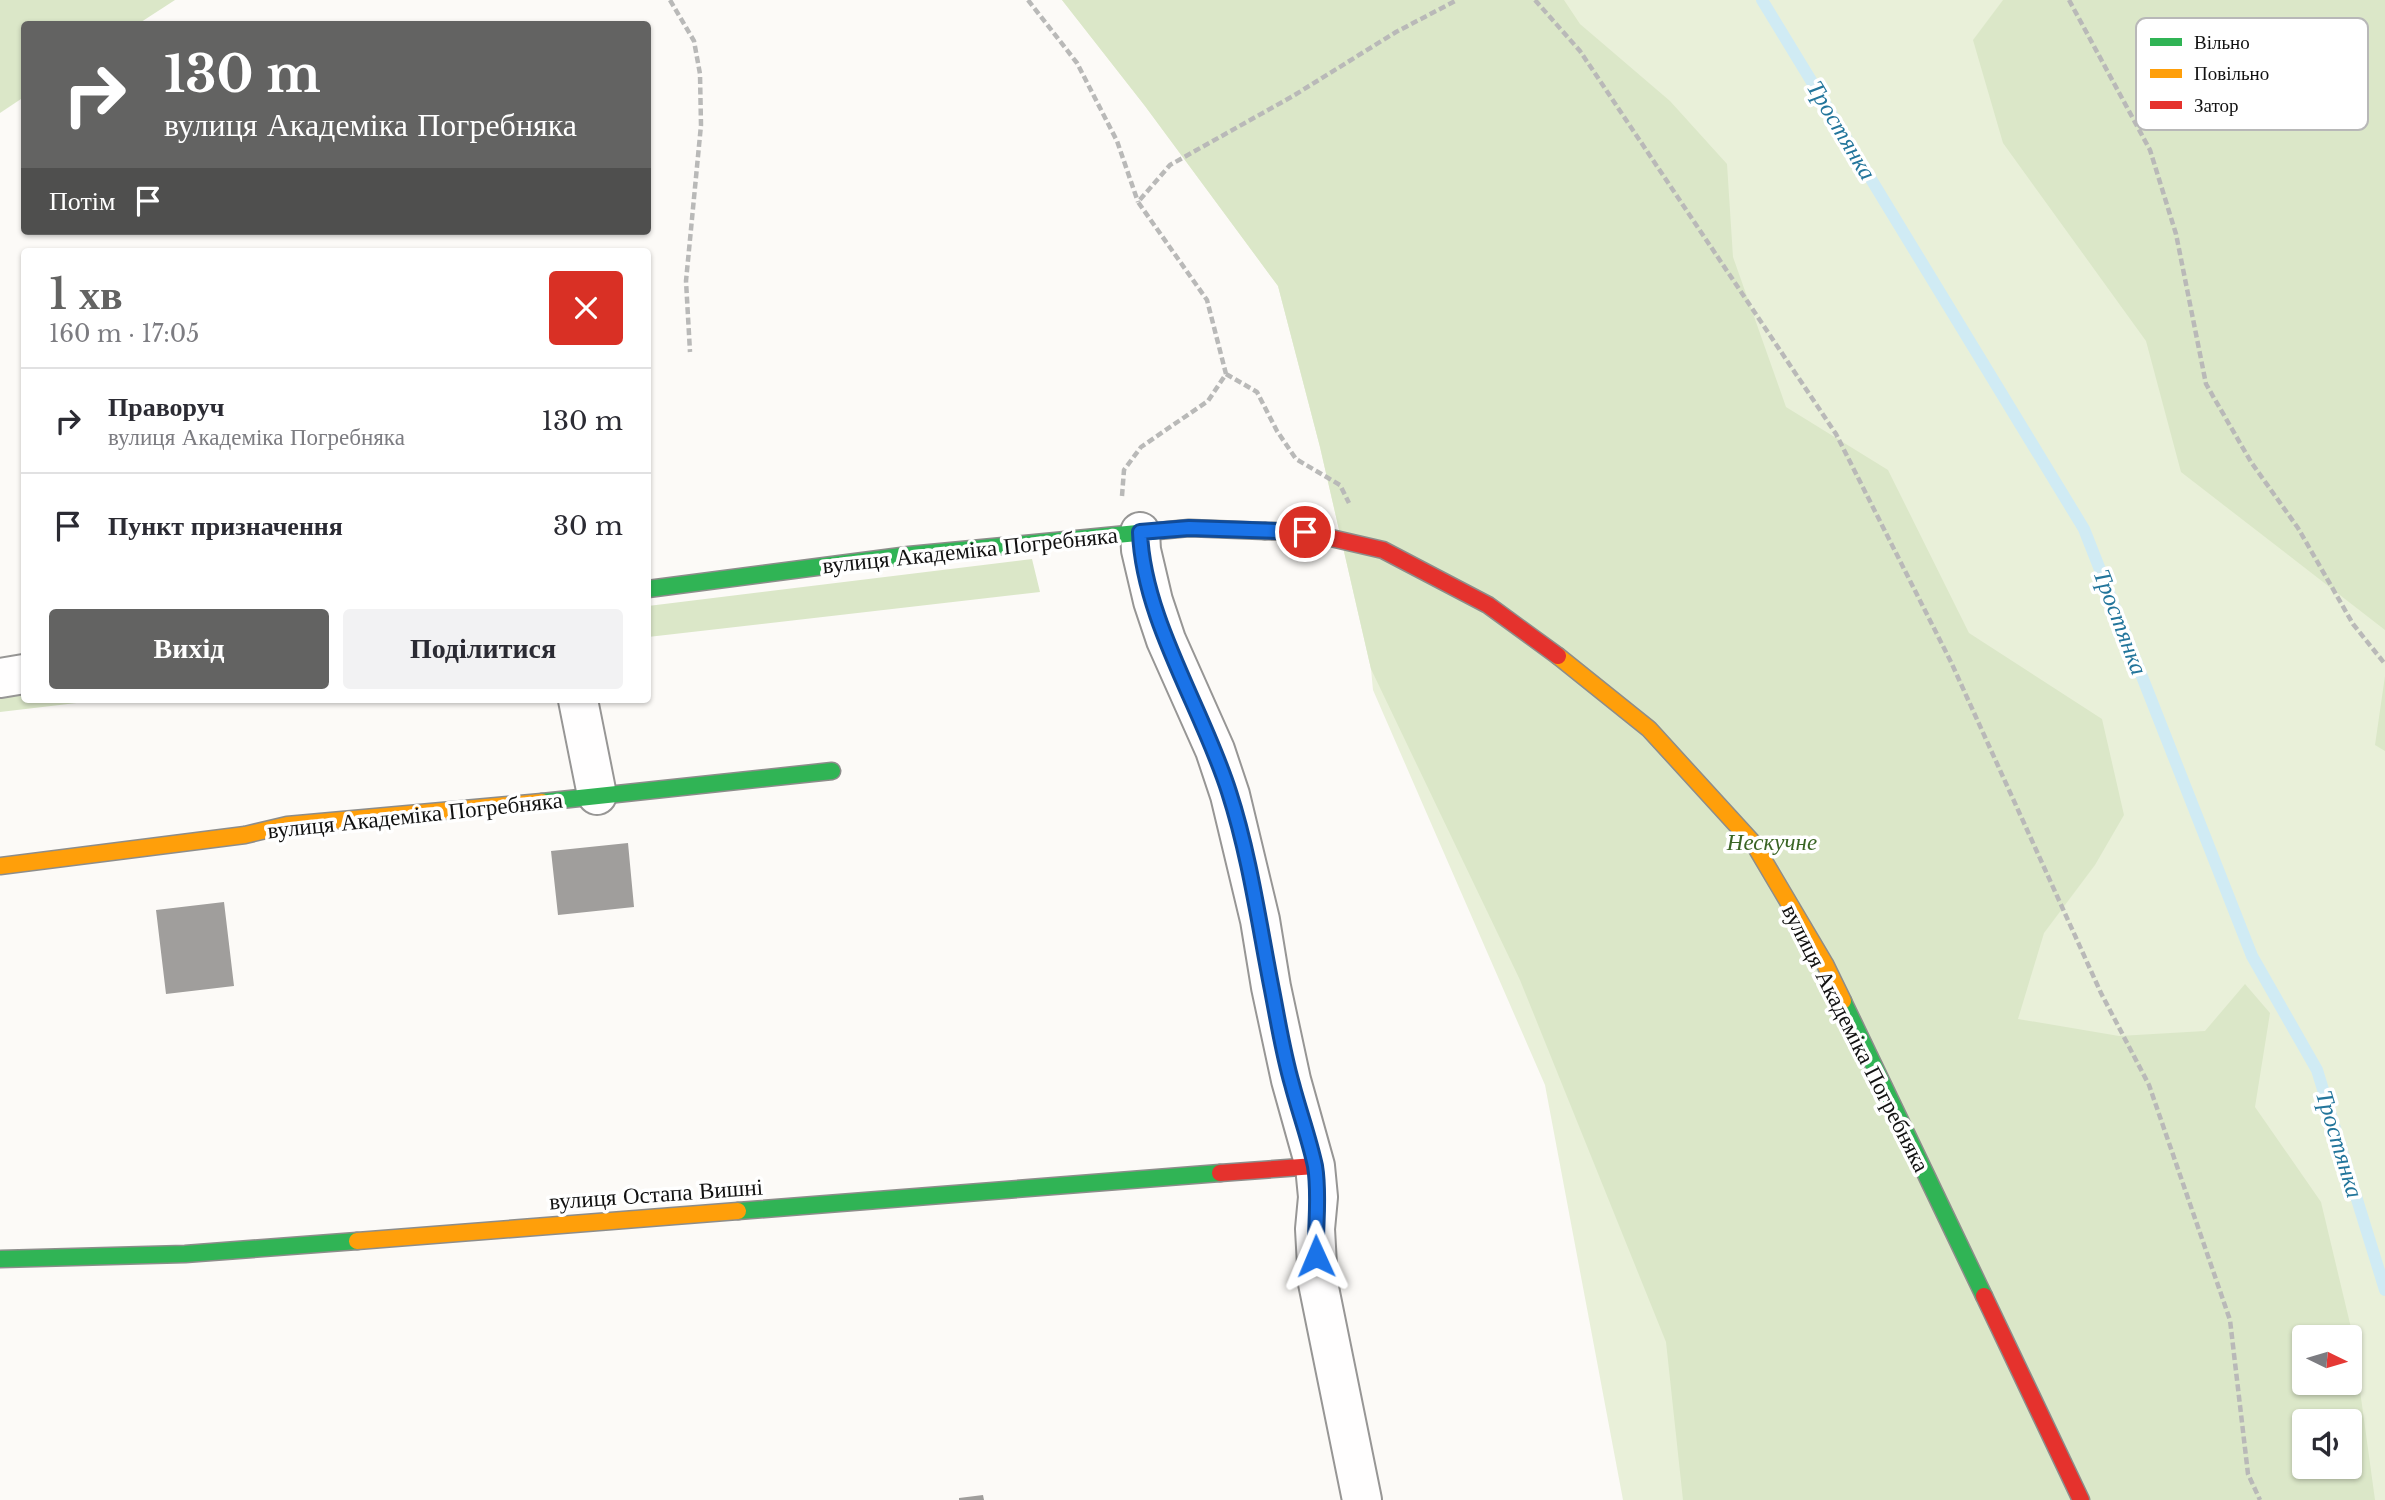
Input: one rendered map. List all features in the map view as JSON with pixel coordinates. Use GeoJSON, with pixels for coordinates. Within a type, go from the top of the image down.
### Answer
{"type":"FeatureCollection","features":[{"type":"Feature","properties":{"kind":"street","name":"вулиця Академіка Погребняка"},"geometry":{"type":"LineString","coordinates":[[651,589],[909,555],[1189,528],[1305,532],[1383,550],[1488,605],[1561,658],[1649,729],[1754,844],[1825,964],[2081,1500]]}},
{"type":"Feature","properties":{"kind":"street"},"geometry":{"type":"LineString","coordinates":[[1140,532],[1141,550],[1153,601],[1166,640],[1215,750],[1230,795],[1260,920],[1291,1080],[1315,1166],[1318,1197],[1315,1229],[1318,1283],[1363,1500]]}},
{"type":"Feature","properties":{"kind":"street"},"geometry":{"type":"LineString","coordinates":[[0,678],[21,674]]}},
{"type":"Feature","properties":{"kind":"street"},"geometry":{"type":"LineString","coordinates":[[579,703],[597,795]]}},
{"type":"Feature","properties":{"kind":"street","name":"вулиця Академіка Погребняка"},"geometry":{"type":"LineString","coordinates":[[0,866],[245,835],[287,825],[466,810],[832,771]]}},
{"type":"Feature","properties":{"kind":"street","name":"вулиця Остапа Вишні"},"geometry":{"type":"LineString","coordinates":[[0,1259],[185,1254],[1315,1166]]}},
{"type":"Feature","properties":{"kind":"path"},"geometry":{"type":"LineString","coordinates":[[670,0],[694,41],[700,74],[701,125],[686,281],[690,352]]}},
{"type":"Feature","properties":{"kind":"path"},"geometry":{"type":"LineString","coordinates":[[1028,0],[1077,63],[1117,141],[1138,202],[1207,300],[1226,374],[1256,391],[1277,431],[1296,459],[1340,485],[1370,547]]}},
{"type":"Feature","properties":{"kind":"path"},"geometry":{"type":"LineString","coordinates":[[1138,202],[1170,165],[1293,96],[1396,32],[1457,0]]}},
{"type":"Feature","properties":{"kind":"path"},"geometry":{"type":"LineString","coordinates":[[1535,0],[1580,51],[1836,434],[1951,662],[2101,993],[2149,1085],[2230,1320],[2248,1474],[2260,1500]]}},
{"type":"Feature","properties":{"kind":"path"},"geometry":{"type":"LineString","coordinates":[[2069,0],[2136,124]]}},
{"type":"Feature","properties":{"kind":"path"},"geometry":{"type":"LineString","coordinates":[[2139,130],[2150,150],[2176,234],[2206,384],[2251,462],[2298,528],[2353,624],[2385,664]]}},
{"type":"Feature","properties":{"kind":"path"},"geometry":{"type":"LineString","coordinates":[[1140,532],[1122,499],[1124,470],[1141,447],[1208,401],[1226,374]]}},
{"type":"Feature","properties":{"kind":"green space"},"geometry":{"type":"Polygon","coordinates":[[[0,0],[175,0],[143,21],[21,21],[21,99],[0,113],[0,0]]]}},
{"type":"Feature","properties":{"kind":"green space","name":"Нескучне"},"geometry":{"type":"Polygon","coordinates":[[[1062,0],[2385,0],[2385,1500],[1623,1500],[1545,1085],[1373,690],[1371,669],[1320,447],[1278,286],[1145,106],[1062,0]]]}},
{"type":"Feature","properties":{"kind":"green space","name":"Нескучне"},"geometry":{"type":"Polygon","coordinates":[[[1062,0],[1564,0],[1580,24],[1670,101],[1727,164],[1733,257],[1786,407],[1888,470],[1969,633],[2102,719],[2124,815],[2095,865],[2044,933],[2018,1019],[2119,1036],[2205,1031],[2245,984],[2270,1013],[2255,1107],[2321,1202],[2350,1325],[2292,1325],[2292,1395],[2361,1395],[2375,1500],[1683,1500],[1666,1342],[1520,980],[1371,669],[1320,447],[1278,286],[1145,106],[1062,0]]]}},
{"type":"Feature","properties":{"kind":"green space"},"geometry":{"type":"Polygon","coordinates":[[[2003,0],[2385,0],[2385,630],[2181,472],[2146,341],[2003,143],[1973,40],[2003,0]]]}},
{"type":"Feature","properties":{"kind":"green space"},"geometry":{"type":"Polygon","coordinates":[[[1032,559],[1040,592],[651,637],[651,606],[1032,559]]]}},
{"type":"Feature","properties":{"kind":"green space"},"geometry":{"type":"Polygon","coordinates":[[[2385,676],[2385,751],[2375,745],[2385,676]]]}},
{"type":"Feature","properties":{"kind":"green space"},"geometry":{"type":"Polygon","coordinates":[[[21,683],[21,703],[76,703],[0,712],[0,686],[21,683]]]}},
{"type":"Feature","properties":{"kind":"building"},"geometry":{"type":"Polygon","coordinates":[[[628,843],[634,907],[558,915],[551,851],[628,843]]]}},
{"type":"Feature","properties":{"kind":"building"},"geometry":{"type":"Polygon","coordinates":[[[224,902],[234,986],[166,994],[156,910],[224,902]]]}},
{"type":"Feature","properties":{"kind":"building"},"geometry":{"type":"Polygon","coordinates":[[[983,1495],[984,1500],[959,1500],[959,1498],[983,1495]]]}},
{"type":"Feature","properties":{"kind":"waterway","name":"Тростянка"},"geometry":{"type":"LineString","coordinates":[[1762,0],[2084,529],[2252,956],[2317,1070],[2385,1290]]}},
{"type":"Feature","properties":{"kind":"traffic: fast"},"geometry":{"type":"LineString","coordinates":[[651,589],[909,555],[1189,528],[1265,531]]}},
{"type":"Feature","properties":{"kind":"traffic: fast"},"geometry":{"type":"LineString","coordinates":[[542,802],[832,771]]}},
{"type":"Feature","properties":{"kind":"traffic: fast"},"geometry":{"type":"LineString","coordinates":[[1843,1001],[1984,1296]]}},
{"type":"Feature","properties":{"kind":"traffic: fast"},"geometry":{"type":"LineString","coordinates":[[738,1211],[1220,1173]]}},
{"type":"Feature","properties":{"kind":"traffic: fast"},"geometry":{"type":"LineString","coordinates":[[0,1259],[185,1254],[357,1241]]}},
{"type":"Feature","properties":{"kind":"traffic: slow"},"geometry":{"type":"LineString","coordinates":[[1558,656],[1649,729],[1754,844],[1825,964],[1843,1001]]}},
{"type":"Feature","properties":{"kind":"traffic: slow"},"geometry":{"type":"LineString","coordinates":[[0,866],[245,835],[287,825],[542,802]]}},
{"type":"Feature","properties":{"kind":"traffic: slow"},"geometry":{"type":"LineString","coordinates":[[357,1241],[738,1211]]}},
{"type":"Feature","properties":{"kind":"traffic: jam"},"geometry":{"type":"LineString","coordinates":[[1265,531],[1305,532],[1383,550],[1488,605],[1558,656]]}},
{"type":"Feature","properties":{"kind":"traffic: jam"},"geometry":{"type":"LineString","coordinates":[[1220,1173],[1315,1166]]}},
{"type":"Feature","properties":{"kind":"traffic: jam"},"geometry":{"type":"LineString","coordinates":[[1984,1296],[2081,1500]]}},
{"type":"Feature","properties":{"kind":"route"},"geometry":{"type":"LineString","coordinates":[[1305,532],[1189,528],[1140,532],[1141,550],[1153,601],[1166,640],[1194,699],[1230,795],[1260,920],[1291,1080],[1315,1166],[1318,1197],[1316,1256]]}}]}
